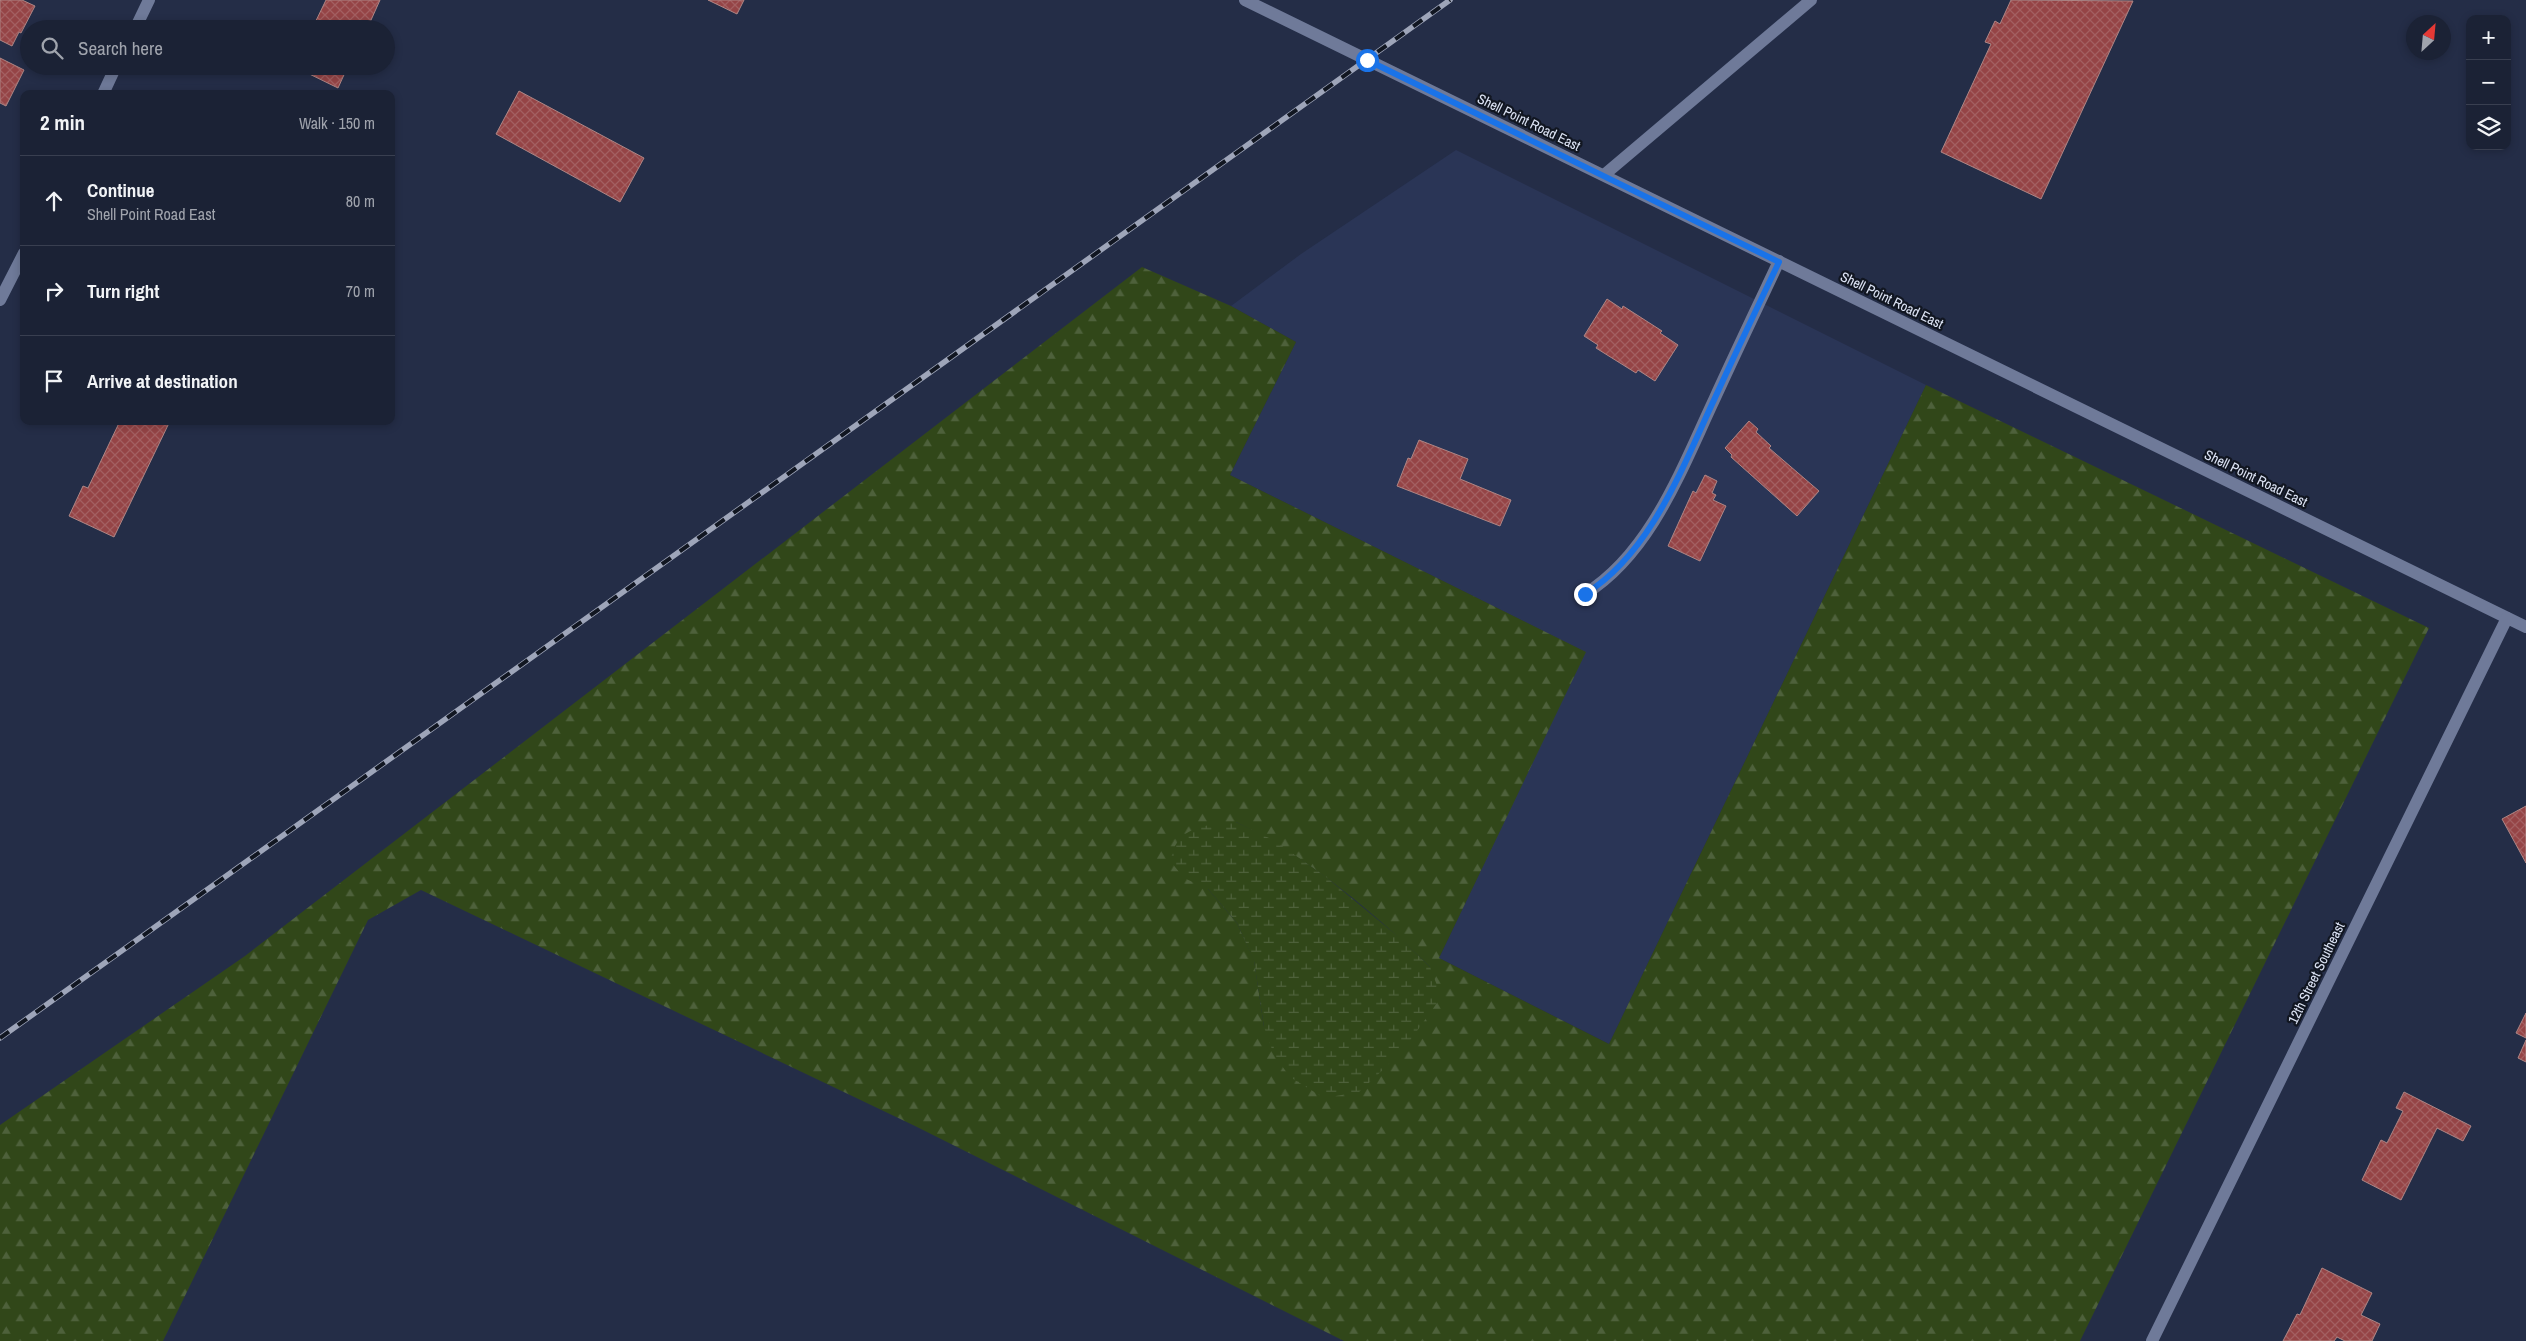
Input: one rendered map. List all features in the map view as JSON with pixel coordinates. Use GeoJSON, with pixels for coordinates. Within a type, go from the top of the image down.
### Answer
{"type":"FeatureCollection","features":[{"type":"Feature","properties":{"kind":"street"},"geometry":{"type":"LineString","coordinates":[[139,20],[149,0]]}},
{"type":"Feature","properties":{"kind":"street","name":"Shell Point Road East"},"geometry":{"type":"LineString","coordinates":[[1245,0],[2526,628]]}},
{"type":"Feature","properties":{"kind":"street"},"geometry":{"type":"LineString","coordinates":[[1604,175],[1811,0]]}},
{"type":"Feature","properties":{"kind":"street"},"geometry":{"type":"LineString","coordinates":[[105,90],[112,75]]}},
{"type":"Feature","properties":{"kind":"street"},"geometry":{"type":"LineString","coordinates":[[0,300],[20,261]]}},
{"type":"Feature","properties":{"kind":"street"},"geometry":{"type":"LineString","coordinates":[[1585,594],[1603,582],[1640,540],[1664,502],[1779,262]]}},
{"type":"Feature","properties":{"kind":"street","name":"12th Street Southeast"},"geometry":{"type":"LineString","coordinates":[[2152,1341],[2506,618]]}},
{"type":"Feature","properties":{"kind":"shaded area"},"geometry":{"type":"Polygon","coordinates":[[[1456,150],[1926,385],[1609,1044],[1439,958],[1585,652],[1230,475],[1296,342],[1231,306],[1301,254],[1456,150]]]}},
{"type":"Feature","properties":{"kind":"green space"},"geometry":{"type":"Polygon","coordinates":[[[1142,267],[1231,306],[1296,342],[1230,475],[1586,652],[1439,958],[1609,1044],[1926,385],[2429,628],[2080,1341],[1344,1341],[915,1126],[421,890],[368,920],[163,1341],[0,1341],[0,1125],[245,956],[1142,267]],[[1236,822],[1208,889],[1237,923],[1254,960],[1264,1027],[1430,967],[1339,887],[1263,836],[1236,822]]]}},
{"type":"Feature","properties":{"kind":"green space"},"geometry":{"type":"Polygon","coordinates":[[[1236,822],[1275,841],[1326,877],[1400,938],[1430,967],[1438,988],[1437,1003],[1412,1038],[1386,1067],[1359,1092],[1324,1098],[1290,1077],[1274,1055],[1264,1027],[1254,961],[1237,923],[1208,889],[1184,878],[1171,862],[1173,850],[1185,834],[1203,826],[1236,822]]]}},
{"type":"Feature","properties":{"kind":"building"},"geometry":{"type":"Polygon","coordinates":[[[0,0],[22,0],[35,6],[28,20],[20,20],[20,32],[12,46],[0,40],[0,0]]]}},
{"type":"Feature","properties":{"kind":"building"},"geometry":{"type":"Polygon","coordinates":[[[326,0],[380,0],[371,20],[316,20],[326,0]]]}},
{"type":"Feature","properties":{"kind":"building"},"geometry":{"type":"Polygon","coordinates":[[[708,0],[744,0],[737,14],[708,0]]]}},
{"type":"Feature","properties":{"kind":"building"},"geometry":{"type":"Polygon","coordinates":[[[2011,0],[2133,1],[2041,199],[1941,152],[1991,44],[1985,42],[1995,21],[2000,24],[2011,0]]]}},
{"type":"Feature","properties":{"kind":"building"},"geometry":{"type":"Polygon","coordinates":[[[0,58],[20,68],[22,75],[6,106],[0,103],[0,58]]]}},
{"type":"Feature","properties":{"kind":"building"},"geometry":{"type":"Polygon","coordinates":[[[311,75],[344,75],[338,88],[311,75]]]}},
{"type":"Feature","properties":{"kind":"building"},"geometry":{"type":"Polygon","coordinates":[[[519,91],[644,158],[620,202],[496,134],[519,91]]]}},
{"type":"Feature","properties":{"kind":"building"},"geometry":{"type":"Polygon","coordinates":[[[1607,299],[1622,309],[1623,306],[1662,331],[1660,333],[1678,345],[1655,381],[1638,370],[1636,373],[1596,348],[1598,345],[1584,336],[1607,299]]]}},
{"type":"Feature","properties":{"kind":"building"},"geometry":{"type":"Polygon","coordinates":[[[1749,421],[1758,429],[1756,432],[1771,446],[1769,448],[1819,491],[1797,516],[1731,457],[1732,455],[1725,448],[1749,421]]]}},
{"type":"Feature","properties":{"kind":"building"},"geometry":{"type":"Polygon","coordinates":[[[118,425],[168,425],[114,537],[69,516],[83,486],[88,488],[118,425]]]}},
{"type":"Feature","properties":{"kind":"building"},"geometry":{"type":"Polygon","coordinates":[[[1419,440],[1468,459],[1460,479],[1511,500],[1500,526],[1397,486],[1408,458],[1411,459],[1419,440]]]}},
{"type":"Feature","properties":{"kind":"building"},"geometry":{"type":"Polygon","coordinates":[[[1705,475],[1717,481],[1712,493],[1716,495],[1713,500],[1726,506],[1700,561],[1668,546],[1693,491],[1696,493],[1705,475]]]}},
{"type":"Feature","properties":{"kind":"building"},"geometry":{"type":"Polygon","coordinates":[[[2526,806],[2526,863],[2502,819],[2526,806]]]}},
{"type":"Feature","properties":{"kind":"building"},"geometry":{"type":"Polygon","coordinates":[[[2526,1013],[2526,1038],[2516,1033],[2526,1013]]]}},
{"type":"Feature","properties":{"kind":"building"},"geometry":{"type":"Polygon","coordinates":[[[2526,1040],[2526,1062],[2518,1058],[2526,1040]]]}},
{"type":"Feature","properties":{"kind":"building"},"geometry":{"type":"Polygon","coordinates":[[[2404,1092],[2471,1126],[2463,1141],[2437,1128],[2401,1200],[2362,1180],[2381,1140],[2387,1143],[2403,1111],[2396,1108],[2404,1092]]]}},
{"type":"Feature","properties":{"kind":"building"},"geometry":{"type":"Polygon","coordinates":[[[2322,1268],[2372,1293],[2361,1315],[2380,1324],[2372,1341],[2345,1341],[2337,1337],[2334,1341],[2283,1341],[2297,1314],[2300,1315],[2322,1268]]]}},
{"type":"Feature","properties":{"kind":"railway"},"geometry":{"type":"LineString","coordinates":[[0,1038],[1450,0]]}},
{"type":"Feature","properties":{"kind":"route"},"geometry":{"type":"LineString","coordinates":[[1367,60],[1779,262],[1664,502],[1640,540],[1603,582],[1585,594]]}}]}
